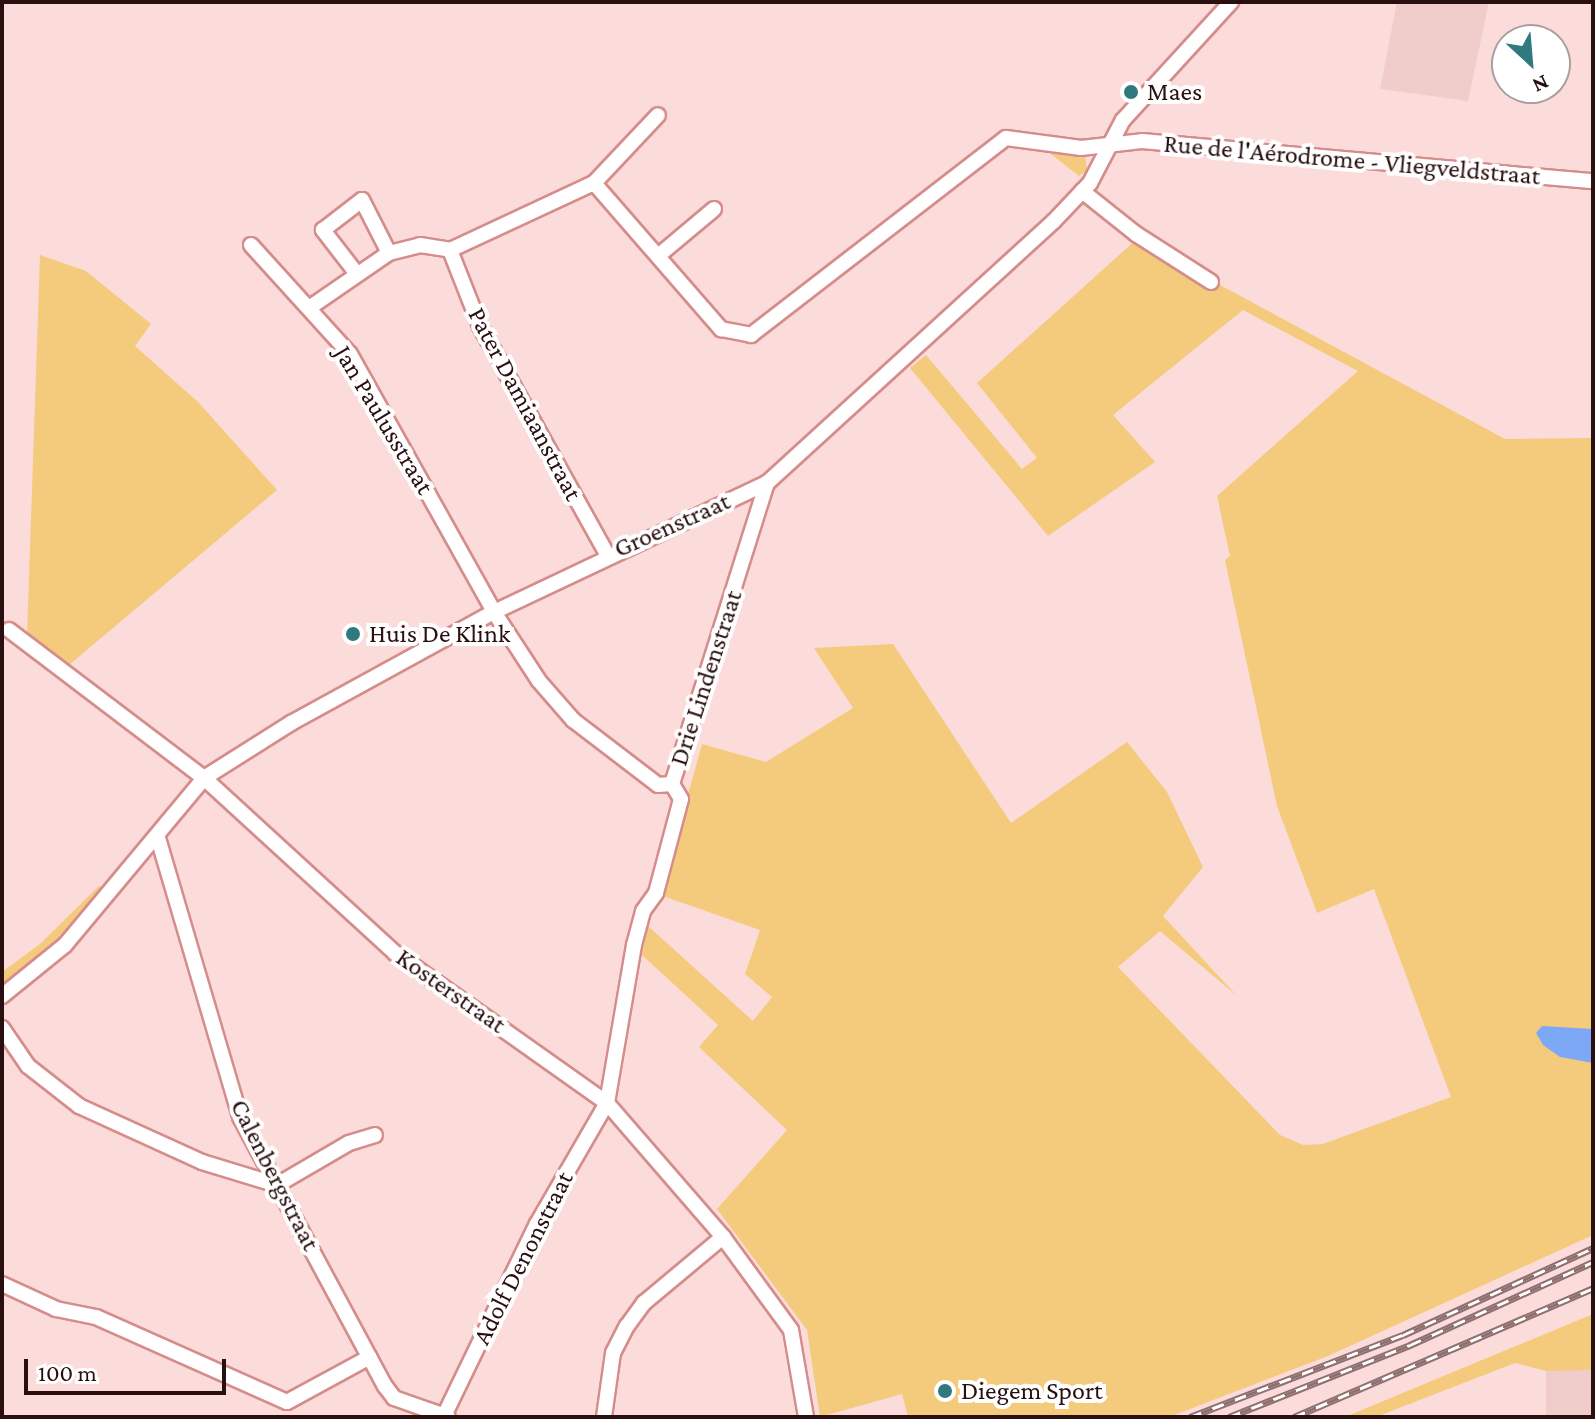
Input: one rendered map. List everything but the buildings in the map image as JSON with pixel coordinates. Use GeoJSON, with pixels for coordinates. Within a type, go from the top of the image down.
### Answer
{"type":"FeatureCollection","features":[{"type":"Feature","properties":{"kind":"street","name":"Groenstraat"},"geometry":{"type":"LineString","coordinates":[[204,778],[291,723],[494,612],[607,554],[767,483],[1082,191],[1123,120],[1231,2]]}},
{"type":"Feature","properties":{"kind":"street"},"geometry":{"type":"LineString","coordinates":[[309,308],[389,253],[420,245],[450,250],[594,183],[658,115]]}},
{"type":"Feature","properties":{"kind":"street","name":"Rue de l'Aérodrome - Vliegveldstraat"},"geometry":{"type":"LineString","coordinates":[[658,256],[721,329],[751,335],[1006,138],[1110,147],[1142,141],[1593,181]]}},
{"type":"Feature","properties":{"kind":"street"},"geometry":{"type":"LineString","coordinates":[[594,183],[658,256],[714,209]]}},
{"type":"Feature","properties":{"kind":"street"},"geometry":{"type":"LineString","coordinates":[[1082,191],[1136,234],[1211,282]]}},
{"type":"Feature","properties":{"kind":"street"},"geometry":{"type":"LineString","coordinates":[[357,274],[323,230],[362,200],[389,253]]}},
{"type":"Feature","properties":{"kind":"street","name":"Jan Paulusstraat"},"geometry":{"type":"LineString","coordinates":[[251,245],[350,354],[494,612],[573,720],[658,785],[672,784]]}},
{"type":"Feature","properties":{"kind":"street","name":"Pater Damiaanstraat"},"geometry":{"type":"LineString","coordinates":[[450,250],[480,326],[607,554]]}},
{"type":"Feature","properties":{"kind":"street","name":"Drie Lindenstraat"},"geometry":{"type":"LineString","coordinates":[[607,1103],[634,945],[643,911],[656,893],[681,799],[672,784],[767,483]]}},
{"type":"Feature","properties":{"kind":"street","name":"Kosterstraat"},"geometry":{"type":"LineString","coordinates":[[9,630],[204,778],[361,926],[607,1103],[723,1237],[791,1330],[806,1417]]}},
{"type":"Feature","properties":{"kind":"street"},"geometry":{"type":"LineString","coordinates":[[2,996],[65,945],[116,880],[158,838],[204,778]]}},
{"type":"Feature","properties":{"kind":"street","name":"Calenbergstraat"},"geometry":{"type":"LineString","coordinates":[[158,838],[240,1117],[394,1398],[446,1416]]}},
{"type":"Feature","properties":{"kind":"street"},"geometry":{"type":"LineString","coordinates":[[2,1028],[28,1066],[79,1106],[202,1162],[277,1185],[349,1143],[375,1135]]}},
{"type":"Feature","properties":{"kind":"street","name":"Adolf Denonstraat"},"geometry":{"type":"LineString","coordinates":[[446,1416],[537,1224],[607,1103]]}},
{"type":"Feature","properties":{"kind":"street"},"geometry":{"type":"LineString","coordinates":[[604,1417],[613,1353],[627,1326],[644,1303],[723,1237]]}},
{"type":"Feature","properties":{"kind":"street"},"geometry":{"type":"LineString","coordinates":[[2,1284],[56,1309],[96,1317],[287,1402],[370,1357]]}},
{"type":"Feature","properties":{"kind":"shaded area"},"geometry":{"type":"Polygon","coordinates":[[[1397,2],[1489,2],[1468,101],[1380,89],[1397,2]]]}},
{"type":"Feature","properties":{"kind":"shaded area"},"geometry":{"type":"Polygon","coordinates":[[[1037,143],[1085,155],[1087,170],[1079,176],[1037,143]]]}},
{"type":"Feature","properties":{"kind":"shaded area"},"geometry":{"type":"Polygon","coordinates":[[[1138,238],[1154,242],[1222,286],[1505,439],[1593,438],[1593,1235],[1328,1356],[1169,1417],[908,1417],[902,1394],[820,1417],[807,1330],[717,1209],[787,1130],[699,1047],[718,1025],[642,955],[648,926],[753,1021],[772,997],[745,974],[760,930],[660,895],[702,744],[766,762],[853,708],[814,648],[893,644],[1011,823],[1127,742],[1167,792],[1203,867],[1163,916],[1237,996],[1160,931],[1118,967],[1280,1135],[1303,1145],[1323,1144],[1451,1097],[1374,889],[1317,913],[1277,806],[1225,560],[1230,556],[1217,496],[1358,371],[1243,310],[1113,415],[1155,462],[1048,536],[910,368],[926,355],[1022,469],[1037,458],[977,383],[1138,238]]]}},
{"type":"Feature","properties":{"kind":"shaded area"},"geometry":{"type":"Polygon","coordinates":[[[40,255],[86,271],[151,324],[135,346],[198,402],[277,490],[69,665],[27,636],[40,255]]]}},
{"type":"Feature","properties":{"kind":"shaded area"},"geometry":{"type":"Polygon","coordinates":[[[99,886],[103,888],[46,960],[2,989],[2,972],[40,944],[99,886]]]}},
{"type":"Feature","properties":{"kind":"shaded area"},"geometry":{"type":"Polygon","coordinates":[[[1593,1314],[1593,1370],[1546,1371],[1515,1363],[1376,1417],[1345,1417],[1593,1314]]]}},
{"type":"Feature","properties":{"kind":"shaded area"},"geometry":{"type":"Polygon","coordinates":[[[1546,1370],[1593,1370],[1593,1417],[1546,1417],[1546,1370]]]}},
{"type":"Feature","properties":{"kind":"water"},"geometry":{"type":"Polygon","coordinates":[[[1542,1026],[1593,1029],[1593,1063],[1560,1057],[1543,1045],[1536,1033],[1542,1026]]]}},
{"type":"Feature","properties":{"kind":"railway"},"geometry":{"type":"LineString","coordinates":[[1190,1417],[1403,1335],[1593,1248]]}},
{"type":"Feature","properties":{"kind":"railway"},"geometry":{"type":"LineString","coordinates":[[1229,1417],[1410,1345],[1593,1262]]}},
{"type":"Feature","properties":{"kind":"railway"},"geometry":{"type":"LineString","coordinates":[[1294,1417],[1593,1288]]}},
{"type":"Feature","properties":{"kind":"place","name":"Maes"},"geometry":{"type":"Point","coordinates":[1131,92]}},
{"type":"Feature","properties":{"kind":"place","name":"Huis De Klink"},"geometry":{"type":"Point","coordinates":[353,634]}},
{"type":"Feature","properties":{"kind":"place","name":"Diegem Sport"},"geometry":{"type":"Point","coordinates":[945,1391]}}]}
